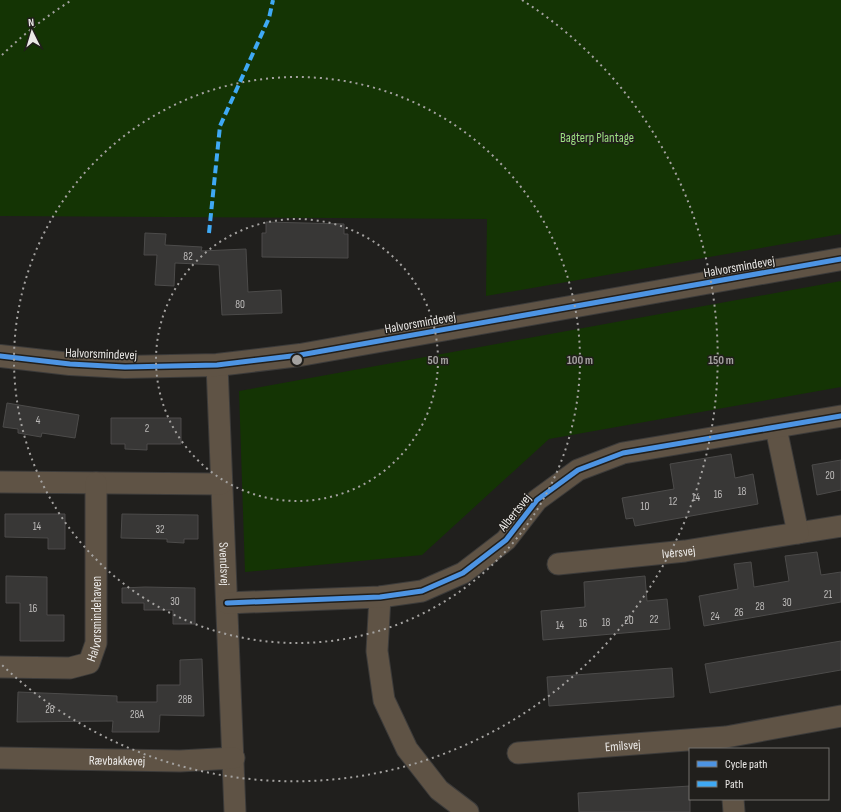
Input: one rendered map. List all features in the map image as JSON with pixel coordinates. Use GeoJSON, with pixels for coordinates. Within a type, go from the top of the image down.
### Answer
{"type":"FeatureCollection","features":[{"type":"Feature","properties":{"kind":"street","name":"Halvorsmindevej"},"geometry":{"type":"LineString","coordinates":[[0,356],[70,364],[125,367],[217,364],[300,355],[841,259]]}},
{"type":"Feature","properties":{"kind":"street","name":"Svendsvej"},"geometry":{"type":"LineString","coordinates":[[217,364],[235,812]]}},
{"type":"Feature","properties":{"kind":"street","name":"Albertsvej"},"geometry":{"type":"LineString","coordinates":[[227,603],[380,597],[422,591],[463,573],[506,540],[537,500],[578,470],[623,453],[841,416]]}},
{"type":"Feature","properties":{"kind":"street"},"geometry":{"type":"LineString","coordinates":[[776,428],[798,533]]}},
{"type":"Feature","properties":{"kind":"street"},"geometry":{"type":"LineString","coordinates":[[0,482],[221,484]]}},
{"type":"Feature","properties":{"kind":"street","name":"Halvorsmindehaven"},"geometry":{"type":"LineString","coordinates":[[0,667],[70,668],[89,663],[96,643],[96,483]]}},
{"type":"Feature","properties":{"kind":"street","name":"Iversvej"},"geometry":{"type":"LineString","coordinates":[[558,564],[685,551],[841,526]]}},
{"type":"Feature","properties":{"kind":"street"},"geometry":{"type":"LineString","coordinates":[[380,597],[377,651],[384,700],[407,749],[439,790],[468,812]]}},
{"type":"Feature","properties":{"kind":"street","name":"Emilsvej"},"geometry":{"type":"LineString","coordinates":[[518,752],[727,743],[841,716]]}},
{"type":"Feature","properties":{"kind":"street","name":"Rævbakkevej"},"geometry":{"type":"LineString","coordinates":[[0,758],[180,761],[234,758]]}},
{"type":"Feature","properties":{"kind":"street"},"geometry":{"type":"LineString","coordinates":[[733,800],[734,812]]}},
{"type":"Feature","properties":{"kind":"green space","name":"Bagterp Plantage"},"geometry":{"type":"Polygon","coordinates":[[[0,0],[841,0],[841,234],[486,296],[487,219],[0,216],[0,0]]]}},
{"type":"Feature","properties":{"kind":"green space"},"geometry":{"type":"Polygon","coordinates":[[[841,281],[841,387],[549,439],[422,555],[245,572],[239,391],[841,281]]]}},
{"type":"Feature","properties":{"kind":"building"},"geometry":{"type":"Polygon","coordinates":[[[266,222],[344,224],[344,234],[348,234],[348,258],[262,257],[262,233],[266,233],[266,222]]]}},
{"type":"Feature","properties":{"kind":"building"},"geometry":{"type":"Polygon","coordinates":[[[145,233],[166,234],[165,245],[202,247],[201,251],[246,249],[248,292],[281,290],[282,313],[222,315],[219,265],[175,263],[174,286],[155,285],[157,255],[144,255],[145,233]]]}},
{"type":"Feature","properties":{"kind":"building"},"geometry":{"type":"Polygon","coordinates":[[[7,403],[79,415],[75,438],[42,433],[41,437],[18,433],[18,429],[3,427],[7,403]]]}},
{"type":"Feature","properties":{"kind":"building"},"geometry":{"type":"Polygon","coordinates":[[[111,418],[181,418],[181,444],[147,444],[147,450],[125,449],[125,444],[111,444],[111,418]]]}},
{"type":"Feature","properties":{"kind":"building"},"geometry":{"type":"Polygon","coordinates":[[[731,454],[735,478],[753,474],[758,504],[635,526],[633,518],[626,519],[622,498],[674,489],[670,464],[731,454]]]}},
{"type":"Feature","properties":{"kind":"building"},"geometry":{"type":"Polygon","coordinates":[[[841,460],[841,490],[817,495],[812,465],[841,460]]]}},
{"type":"Feature","properties":{"kind":"building"},"geometry":{"type":"Polygon","coordinates":[[[5,514],[65,514],[65,549],[48,549],[48,538],[5,537],[5,514]]]}},
{"type":"Feature","properties":{"kind":"building"},"geometry":{"type":"Polygon","coordinates":[[[122,514],[198,515],[198,539],[184,539],[184,543],[167,542],[167,539],[121,538],[122,514]]]}},
{"type":"Feature","properties":{"kind":"building"},"geometry":{"type":"Polygon","coordinates":[[[817,552],[821,575],[841,572],[841,602],[704,626],[699,596],[738,589],[734,564],[751,562],[754,587],[789,581],[785,556],[817,552]]]}},
{"type":"Feature","properties":{"kind":"building"},"geometry":{"type":"Polygon","coordinates":[[[6,576],[47,577],[47,615],[64,615],[64,641],[20,641],[20,603],[6,603],[6,576]]]}},
{"type":"Feature","properties":{"kind":"building"},"geometry":{"type":"Polygon","coordinates":[[[645,576],[647,601],[667,599],[670,629],[543,640],[541,611],[585,607],[584,582],[645,576]]]}},
{"type":"Feature","properties":{"kind":"building"},"geometry":{"type":"Polygon","coordinates":[[[122,588],[195,588],[195,624],[173,624],[173,610],[144,610],[144,603],[122,603],[122,588]]]}},
{"type":"Feature","properties":{"kind":"building"},"geometry":{"type":"Polygon","coordinates":[[[841,641],[841,670],[710,693],[705,664],[841,641]]]}},
{"type":"Feature","properties":{"kind":"building"},"geometry":{"type":"Polygon","coordinates":[[[202,659],[204,716],[160,715],[159,732],[112,732],[113,721],[17,722],[18,692],[117,696],[117,702],[157,702],[157,685],[180,685],[180,660],[202,659]]]}},
{"type":"Feature","properties":{"kind":"building"},"geometry":{"type":"Polygon","coordinates":[[[672,668],[674,697],[549,706],[547,677],[672,668]]]}},
{"type":"Feature","properties":{"kind":"building"},"geometry":{"type":"Polygon","coordinates":[[[689,786],[690,812],[579,812],[578,793],[689,786]]]}},
{"type":"Feature","properties":{"kind":"marked path"},"geometry":{"type":"LineString","coordinates":[[209,233],[220,126],[269,18],[273,0]]}},
{"type":"Feature","properties":{"kind":"cycle path"},"geometry":{"type":"LineString","coordinates":[[0,356],[70,364],[125,367],[217,365],[300,355],[841,259]]}},
{"type":"Feature","properties":{"kind":"cycle path"},"geometry":{"type":"LineString","coordinates":[[227,603],[380,597],[422,591],[463,573],[506,540],[537,500],[578,470],[623,453],[841,416]]}}]}
